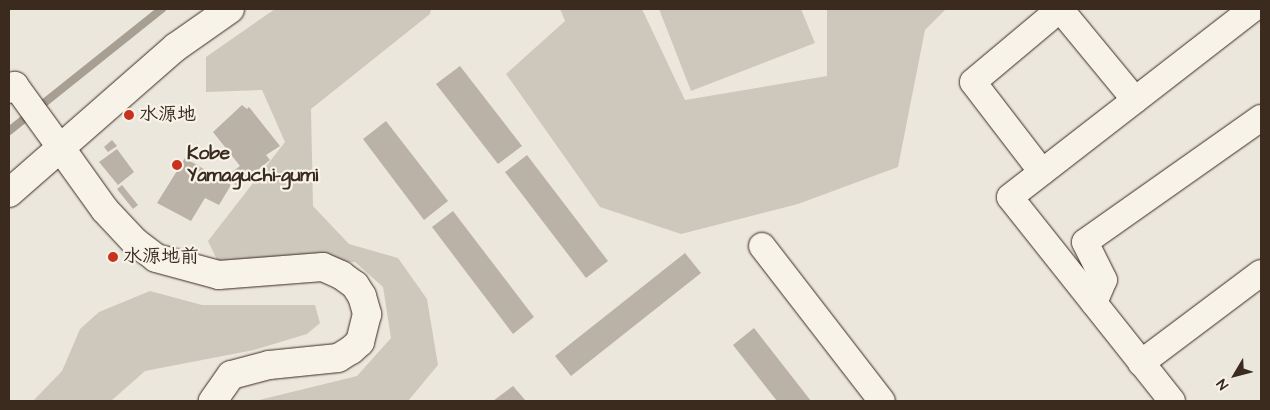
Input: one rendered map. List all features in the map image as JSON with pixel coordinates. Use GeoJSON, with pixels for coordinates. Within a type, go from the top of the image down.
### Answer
{"type":"FeatureCollection","features":[{"type":"Feature","properties":{"kind":"main road"},"geometry":{"type":"LineString","coordinates":[[9,193],[55,140],[176,47],[230,9]]}},
{"type":"Feature","properties":{"kind":"main road"},"geometry":{"type":"LineString","coordinates":[[55,140],[105,210],[135,242],[156,258],[219,275],[323,267],[341,275],[355,285],[362,296],[368,314],[360,342],[352,350],[338,358],[269,365],[231,375],[213,401]]}},
{"type":"Feature","properties":{"kind":"street"},"geometry":{"type":"LineString","coordinates":[[1042,172],[973,82],[1060,9],[1135,100]]}},
{"type":"Feature","properties":{"kind":"street"},"geometry":{"type":"LineString","coordinates":[[1172,401],[1010,197],[1135,100],[1221,18],[1252,9]]}},
{"type":"Feature","properties":{"kind":"street"},"geometry":{"type":"LineString","coordinates":[[18,96],[55,140]]}},
{"type":"Feature","properties":{"kind":"street"},"geometry":{"type":"LineString","coordinates":[[1094,303],[1104,280],[1085,242],[1261,118]]}},
{"type":"Feature","properties":{"kind":"street"},"geometry":{"type":"LineString","coordinates":[[762,246],[882,401]]}},
{"type":"Feature","properties":{"kind":"street"},"geometry":{"type":"LineString","coordinates":[[1142,363],[1261,273]]}},
{"type":"Feature","properties":{"kind":"shaded area"},"geometry":{"type":"Polygon","coordinates":[[[275,9],[431,9],[430,14],[311,109],[313,206],[349,244],[398,258],[427,299],[438,365],[408,401],[255,401],[357,376],[391,338],[383,287],[355,262],[217,260],[208,241],[285,142],[262,90],[206,92],[206,57],[275,9]]]}},
{"type":"Feature","properties":{"kind":"shaded area"},"geometry":{"type":"Polygon","coordinates":[[[560,9],[642,9],[685,100],[827,76],[827,9],[946,9],[925,30],[898,167],[798,204],[681,234],[600,207],[506,74],[565,21],[560,9]]]}},
{"type":"Feature","properties":{"kind":"shaded area"},"geometry":{"type":"Polygon","coordinates":[[[659,9],[801,9],[815,43],[691,91],[659,9]]]}},
{"type":"Feature","properties":{"kind":"shaded area"},"geometry":{"type":"Polygon","coordinates":[[[150,291],[202,305],[315,305],[320,323],[307,334],[254,350],[145,371],[111,401],[33,401],[62,371],[80,329],[99,312],[150,291]]]}},
{"type":"Feature","properties":{"kind":"building"},"geometry":{"type":"Polygon","coordinates":[[[460,66],[522,146],[498,164],[436,84],[460,66]]]}},
{"type":"Feature","properties":{"kind":"building"},"geometry":{"type":"Polygon","coordinates":[[[242,105],[247,109],[249,107],[280,146],[266,155],[270,160],[237,187],[228,175],[240,166],[213,132],[242,105]]]}},
{"type":"Feature","properties":{"kind":"building"},"geometry":{"type":"Polygon","coordinates":[[[386,121],[448,201],[424,220],[363,139],[386,121]]]}},
{"type":"Feature","properties":{"kind":"building"},"geometry":{"type":"Polygon","coordinates":[[[112,140],[117,146],[108,152],[104,147],[112,140]]]}},
{"type":"Feature","properties":{"kind":"building"},"geometry":{"type":"Polygon","coordinates":[[[117,149],[134,172],[118,185],[99,162],[117,149]]]}},
{"type":"Feature","properties":{"kind":"building"},"geometry":{"type":"Polygon","coordinates":[[[527,155],[608,261],[586,278],[505,172],[527,155]]]}},
{"type":"Feature","properties":{"kind":"building"},"geometry":{"type":"Polygon","coordinates":[[[185,158],[231,185],[219,205],[205,198],[191,221],[157,203],[185,158]]]}},
{"type":"Feature","properties":{"kind":"building"},"geometry":{"type":"Polygon","coordinates":[[[122,185],[138,205],[133,209],[117,189],[122,185]]]}},
{"type":"Feature","properties":{"kind":"building"},"geometry":{"type":"Polygon","coordinates":[[[453,211],[534,317],[513,334],[432,227],[453,211]]]}},
{"type":"Feature","properties":{"kind":"building"},"geometry":{"type":"Polygon","coordinates":[[[685,253],[701,273],[571,376],[555,356],[685,253]]]}},
{"type":"Feature","properties":{"kind":"building"},"geometry":{"type":"Polygon","coordinates":[[[754,328],[811,401],[777,401],[733,345],[754,328]]]}},
{"type":"Feature","properties":{"kind":"building"},"geometry":{"type":"Polygon","coordinates":[[[513,386],[526,401],[493,401],[513,386]]]}},
{"type":"Feature","properties":{"kind":"waterway"},"geometry":{"type":"LineString","coordinates":[[9,131],[162,9]]}},
{"type":"Feature","properties":{"kind":"place","name":"水源地"},"geometry":{"type":"Point","coordinates":[129,115]}},
{"type":"Feature","properties":{"kind":"place","name":"Kobe Yamaguchi-gumi"},"geometry":{"type":"Point","coordinates":[177,165]}},
{"type":"Feature","properties":{"kind":"place","name":"水源地前"},"geometry":{"type":"Point","coordinates":[113,257]}}]}
